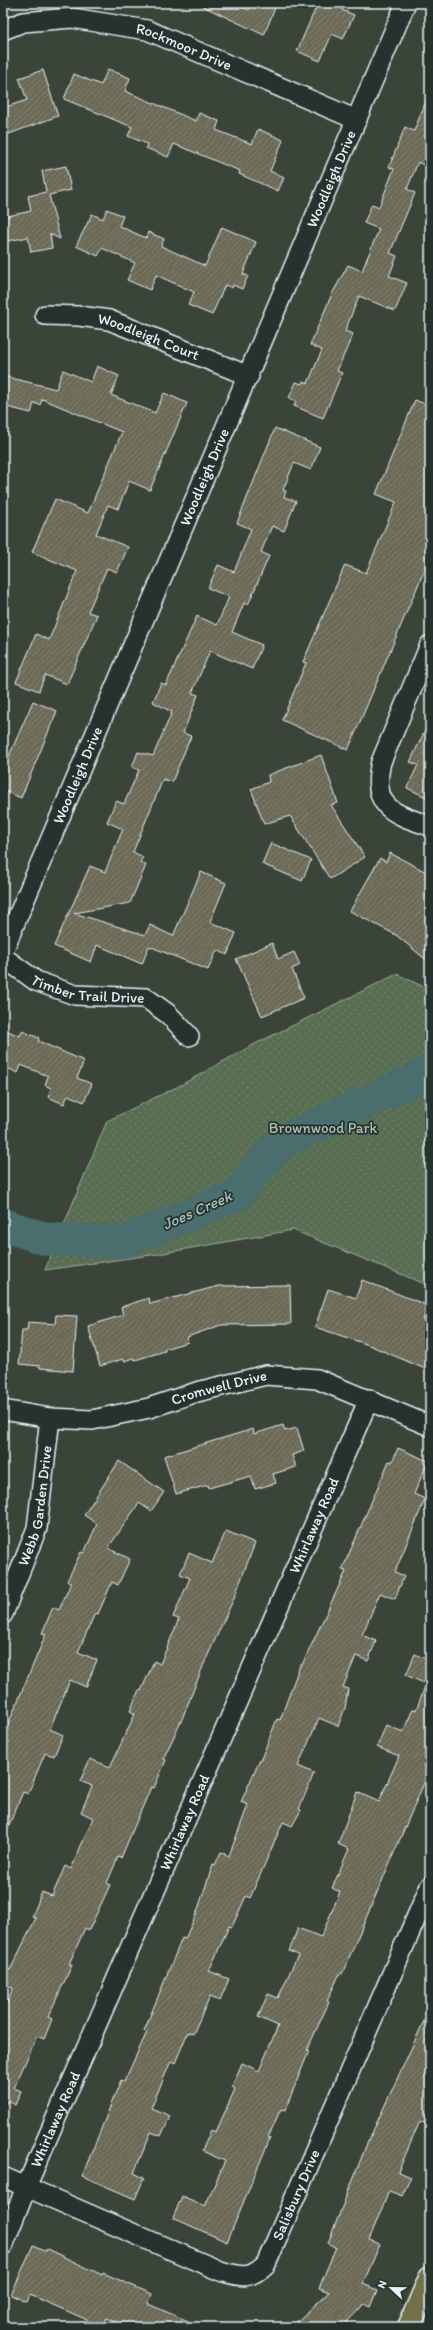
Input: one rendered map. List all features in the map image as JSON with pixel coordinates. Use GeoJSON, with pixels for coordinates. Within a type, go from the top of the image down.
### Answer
{"type":"FeatureCollection","features":[{"type":"Feature","properties":{"kind":"main road"},"geometry":{"type":"LineString","coordinates":[[409,2327],[430,2278]]}},
{"type":"Feature","properties":{"kind":"street","name":"Woodleigh Drive"},"geometry":{"type":"LineString","coordinates":[[3,950],[406,3]]}},
{"type":"Feature","properties":{"kind":"street","name":"Rockmoor Drive"},"geometry":{"type":"LineString","coordinates":[[3,30],[23,22],[72,18],[147,30],[357,120]]}},
{"type":"Feature","properties":{"kind":"street","name":"Woodleigh Court"},"geometry":{"type":"LineString","coordinates":[[45,315],[79,316],[109,320],[248,376]]}},
{"type":"Feature","properties":{"kind":"street"},"geometry":{"type":"LineString","coordinates":[[430,645],[381,762],[378,775],[382,797],[389,810],[430,826]]}},
{"type":"Feature","properties":{"kind":"street","name":"Timber Trail Drive"},"geometry":{"type":"LineString","coordinates":[[3,956],[36,981],[75,995],[146,998],[168,1014],[189,1036]]}},
{"type":"Feature","properties":{"kind":"street","name":"Cromwell Drive"},"geometry":{"type":"LineString","coordinates":[[3,1410],[50,1418],[92,1420],[149,1408],[197,1392],[266,1375],[317,1379],[369,1399],[430,1426]]}},
{"type":"Feature","properties":{"kind":"street","name":"Whirlaway Road"},"geometry":{"type":"LineString","coordinates":[[3,2246],[26,2187],[369,1399]]}},
{"type":"Feature","properties":{"kind":"street","name":"Webb Garden Drive"},"geometry":{"type":"LineString","coordinates":[[3,1614],[37,1528],[50,1418]]}},
{"type":"Feature","properties":{"kind":"street","name":"Salisbury Drive"},"geometry":{"type":"LineString","coordinates":[[26,2187],[220,2271],[236,2276],[256,2274],[266,2264],[430,1886]]}},
{"type":"Feature","properties":{"kind":"street"},"geometry":{"type":"LineString","coordinates":[[3,2177],[26,2187]]}},
{"type":"Feature","properties":{"kind":"green space","name":"Brownwood Park"},"geometry":{"type":"Polygon","coordinates":[[[397,974],[430,990],[430,1286],[293,1230],[158,1254],[45,1270],[107,1121],[181,1085],[251,1046],[397,974]]]}},
{"type":"Feature","properties":{"kind":"building"},"geometry":{"type":"Polygon","coordinates":[[[196,3],[233,3],[249,10],[252,3],[277,3],[264,35],[196,3]]]}},
{"type":"Feature","properties":{"kind":"building"},"geometry":{"type":"Polygon","coordinates":[[[318,3],[345,3],[342,10],[354,15],[343,39],[332,34],[320,61],[297,51],[318,3]]]}},
{"type":"Feature","properties":{"kind":"building"},"geometry":{"type":"Polygon","coordinates":[[[108,69],[130,78],[125,91],[196,121],[199,113],[219,121],[216,130],[252,144],[258,129],[283,140],[270,171],[284,178],[278,191],[239,174],[240,171],[174,144],[168,157],[146,148],[147,144],[128,136],[132,127],[64,99],[74,74],[101,85],[108,69]]]}},
{"type":"Feature","properties":{"kind":"building"},"geometry":{"type":"Polygon","coordinates":[[[43,70],[58,116],[9,134],[3,117],[3,108],[27,100],[19,78],[43,70]]]}},
{"type":"Feature","properties":{"kind":"building"},"geometry":{"type":"Polygon","coordinates":[[[430,91],[430,168],[418,162],[407,189],[415,193],[390,253],[397,256],[389,276],[407,283],[395,311],[359,296],[345,331],[353,334],[337,371],[342,373],[323,418],[294,406],[296,401],[289,398],[296,382],[302,384],[303,381],[308,383],[322,350],[310,345],[331,296],[348,265],[362,271],[379,229],[364,223],[372,204],[379,207],[394,169],[389,167],[405,127],[414,131],[430,91]]]}},
{"type":"Feature","properties":{"kind":"building"},"geometry":{"type":"Polygon","coordinates":[[[66,166],[71,190],[49,195],[60,239],[50,234],[52,248],[31,252],[28,237],[8,241],[3,217],[31,211],[28,196],[46,192],[42,171],[66,166]]]}},
{"type":"Feature","properties":{"kind":"building"},"geometry":{"type":"Polygon","coordinates":[[[107,209],[123,216],[119,226],[146,238],[148,232],[164,239],[161,246],[205,266],[222,227],[256,242],[243,274],[248,276],[242,289],[233,285],[232,288],[225,285],[212,315],[188,305],[194,292],[156,275],[150,290],[127,280],[135,263],[102,248],[98,256],[76,246],[92,214],[103,219],[107,209]]]}},
{"type":"Feature","properties":{"kind":"building"},"geometry":{"type":"Polygon","coordinates":[[[97,366],[119,376],[111,395],[155,413],[164,393],[187,403],[150,490],[129,481],[118,509],[108,505],[96,534],[128,547],[117,572],[107,568],[88,612],[97,615],[67,684],[45,675],[39,691],[16,682],[36,634],[49,640],[77,571],[32,552],[55,499],[88,513],[122,432],[42,399],[40,405],[34,403],[31,413],[3,406],[3,376],[56,389],[63,370],[91,382],[97,366]]]}},
{"type":"Feature","properties":{"kind":"building"},"geometry":{"type":"Polygon","coordinates":[[[415,400],[430,406],[430,557],[348,750],[282,720],[306,663],[303,662],[345,565],[366,573],[396,502],[376,494],[415,400]]]}},
{"type":"Feature","properties":{"kind":"building"},"geometry":{"type":"Polygon","coordinates":[[[275,428],[320,447],[311,470],[294,463],[283,490],[286,491],[284,497],[296,501],[284,531],[272,526],[261,552],[269,556],[248,605],[244,603],[232,632],[262,645],[252,669],[210,651],[192,693],[198,695],[183,733],[191,736],[172,782],[163,779],[133,852],[143,857],[140,862],[146,865],[130,903],[74,913],[145,935],[150,925],[173,936],[201,872],[226,883],[210,922],[236,933],[227,955],[217,950],[208,970],[149,946],[142,964],[97,945],[91,962],[54,946],[90,866],[105,872],[123,829],[107,822],[116,801],[124,804],[139,770],[132,767],[138,752],[153,756],[172,712],[153,702],[161,683],[166,685],[197,616],[217,625],[229,597],[208,588],[218,565],[234,572],[251,529],[237,523],[275,428]]]}},
{"type":"Feature","properties":{"kind":"building"},"geometry":{"type":"Polygon","coordinates":[[[33,701],[57,711],[21,798],[3,790],[3,770],[33,701]]]}},
{"type":"Feature","properties":{"kind":"building"},"geometry":{"type":"Polygon","coordinates":[[[430,720],[430,799],[407,788],[418,765],[410,762],[430,720]]]}},
{"type":"Feature","properties":{"kind":"building"},"geometry":{"type":"Polygon","coordinates":[[[321,755],[338,803],[331,805],[365,857],[330,879],[290,816],[264,824],[251,789],[269,782],[268,775],[321,755]]]}},
{"type":"Feature","properties":{"kind":"building"},"geometry":{"type":"Polygon","coordinates":[[[271,843],[311,860],[302,881],[262,864],[271,843]]]}},
{"type":"Feature","properties":{"kind":"building"},"geometry":{"type":"Polygon","coordinates":[[[390,853],[430,874],[430,963],[396,935],[350,911],[380,858],[386,862],[390,853]]]}},
{"type":"Feature","properties":{"kind":"building"},"geometry":{"type":"Polygon","coordinates":[[[272,943],[278,959],[294,952],[300,965],[292,969],[304,998],[262,1016],[236,959],[272,943]]]}},
{"type":"Feature","properties":{"kind":"building"},"geometry":{"type":"Polygon","coordinates":[[[3,1029],[20,1036],[22,1031],[39,1038],[38,1041],[84,1061],[77,1078],[92,1084],[84,1102],[68,1095],[64,1104],[48,1097],[51,1088],[45,1085],[48,1076],[21,1065],[18,1073],[3,1066],[3,1029]]]}},
{"type":"Feature","properties":{"kind":"building"},"geometry":{"type":"Polygon","coordinates":[[[362,1280],[429,1306],[423,1320],[430,1323],[430,1371],[369,1345],[315,1327],[328,1289],[356,1298],[362,1280]]]}},
{"type":"Feature","properties":{"kind":"building"},"geometry":{"type":"Polygon","coordinates":[[[290,1285],[291,1324],[221,1325],[187,1337],[188,1342],[164,1349],[165,1351],[135,1360],[134,1358],[124,1361],[123,1359],[100,1366],[88,1326],[123,1315],[121,1307],[149,1298],[150,1304],[219,1286],[290,1285]]]}},
{"type":"Feature","properties":{"kind":"building"},"geometry":{"type":"Polygon","coordinates":[[[56,1315],[77,1316],[73,1371],[40,1368],[40,1366],[19,1364],[22,1330],[27,1330],[28,1322],[55,1324],[56,1315]]]}},
{"type":"Feature","properties":{"kind":"building"},"geometry":{"type":"Polygon","coordinates":[[[283,1425],[285,1431],[297,1428],[304,1451],[292,1455],[296,1467],[273,1474],[276,1483],[255,1489],[251,1476],[209,1488],[208,1485],[176,1494],[164,1456],[253,1429],[254,1434],[283,1425]]]}},
{"type":"Feature","properties":{"kind":"building"},"geometry":{"type":"Polygon","coordinates":[[[398,1448],[428,1461],[414,1494],[425,1499],[395,1572],[404,1576],[395,1599],[380,1593],[362,1635],[376,1641],[368,1661],[356,1656],[343,1687],[348,1689],[345,1708],[338,1726],[319,1718],[298,1766],[314,1773],[299,1809],[301,1810],[292,1826],[283,1822],[250,1898],[246,1896],[232,1927],[229,1926],[209,1971],[229,1979],[220,2000],[210,1996],[193,2034],[188,2032],[175,2063],[171,2061],[151,2108],[170,2116],[161,2136],[151,2132],[134,2173],[144,2178],[135,2199],[82,2176],[121,2080],[124,2082],[147,2032],[144,2031],[182,1938],[185,1939],[197,1912],[213,1864],[215,1865],[221,1852],[229,1856],[248,1805],[241,1802],[261,1759],[277,1719],[280,1720],[300,1665],[302,1665],[346,1571],[342,1570],[389,1461],[392,1462],[398,1448]]]}},
{"type":"Feature","properties":{"kind":"building"},"geometry":{"type":"Polygon","coordinates":[[[119,1461],[164,1492],[151,1511],[139,1503],[108,1548],[130,1559],[118,1585],[112,1582],[98,1614],[95,1613],[78,1652],[97,1660],[86,1687],[70,1680],[50,1729],[63,1735],[54,1756],[45,1753],[28,1794],[23,1792],[3,1839],[3,1736],[46,1634],[42,1633],[53,1607],[59,1610],[71,1583],[67,1581],[81,1552],[84,1553],[97,1524],[84,1515],[119,1461]]]}},
{"type":"Feature","properties":{"kind":"building"},"geometry":{"type":"Polygon","coordinates":[[[226,1531],[255,1543],[234,1598],[203,1666],[180,1724],[163,1759],[166,1760],[154,1788],[151,1787],[121,1858],[118,1857],[107,1883],[110,1885],[89,1930],[85,1928],[69,1964],[72,1965],[48,2017],[52,2019],[44,2039],[37,2036],[14,2088],[21,2091],[15,2105],[7,2101],[3,2110],[3,2012],[13,1988],[3,1984],[3,1979],[7,1969],[10,1970],[36,1918],[32,1917],[42,1892],[52,1896],[65,1866],[71,1869],[93,1818],[81,1812],[92,1786],[80,1781],[90,1759],[110,1767],[135,1714],[130,1711],[139,1690],[141,1691],[154,1661],[160,1664],[179,1619],[173,1617],[190,1578],[180,1574],[189,1553],[212,1563],[226,1531]]]}},
{"type":"Feature","properties":{"kind":"building"},"geometry":{"type":"Polygon","coordinates":[[[415,1654],[430,1661],[430,1769],[342,1974],[340,1973],[327,2001],[329,2002],[307,2050],[309,2051],[285,2110],[281,2109],[268,2137],[270,2138],[227,2242],[173,2218],[182,2196],[205,2206],[225,2161],[202,2151],[211,2130],[216,2132],[235,2089],[232,2087],[242,2063],[259,2071],[278,2026],[258,2017],[268,1994],[278,1998],[298,1955],[289,1951],[298,1928],[321,1937],[340,1892],[332,1888],[349,1849],[338,1844],[357,1792],[379,1802],[399,1756],[377,1747],[386,1725],[403,1732],[413,1709],[416,1710],[426,1684],[406,1675],[415,1654]]]}},
{"type":"Feature","properties":{"kind":"building"},"geometry":{"type":"Polygon","coordinates":[[[430,2008],[430,2126],[420,2121],[398,2172],[411,2177],[402,2196],[389,2191],[369,2240],[380,2244],[363,2284],[377,2290],[370,2307],[364,2304],[342,2327],[291,2327],[329,2292],[319,2288],[336,2247],[328,2243],[366,2146],[430,2008]]]}},
{"type":"Feature","properties":{"kind":"building"},"geometry":{"type":"Polygon","coordinates":[[[33,2245],[46,2251],[47,2249],[102,2275],[103,2273],[152,2294],[148,2304],[202,2327],[128,2327],[107,2318],[103,2327],[88,2327],[90,2322],[83,2318],[30,2295],[27,2302],[11,2295],[33,2245]]]}},
{"type":"Feature","properties":{"kind":"waterway","name":"Joes Creek"},"geometry":{"type":"LineString","coordinates":[[3,1225],[46,1239],[123,1242],[235,1196],[281,1142],[424,1075],[430,1075]]}}]}
